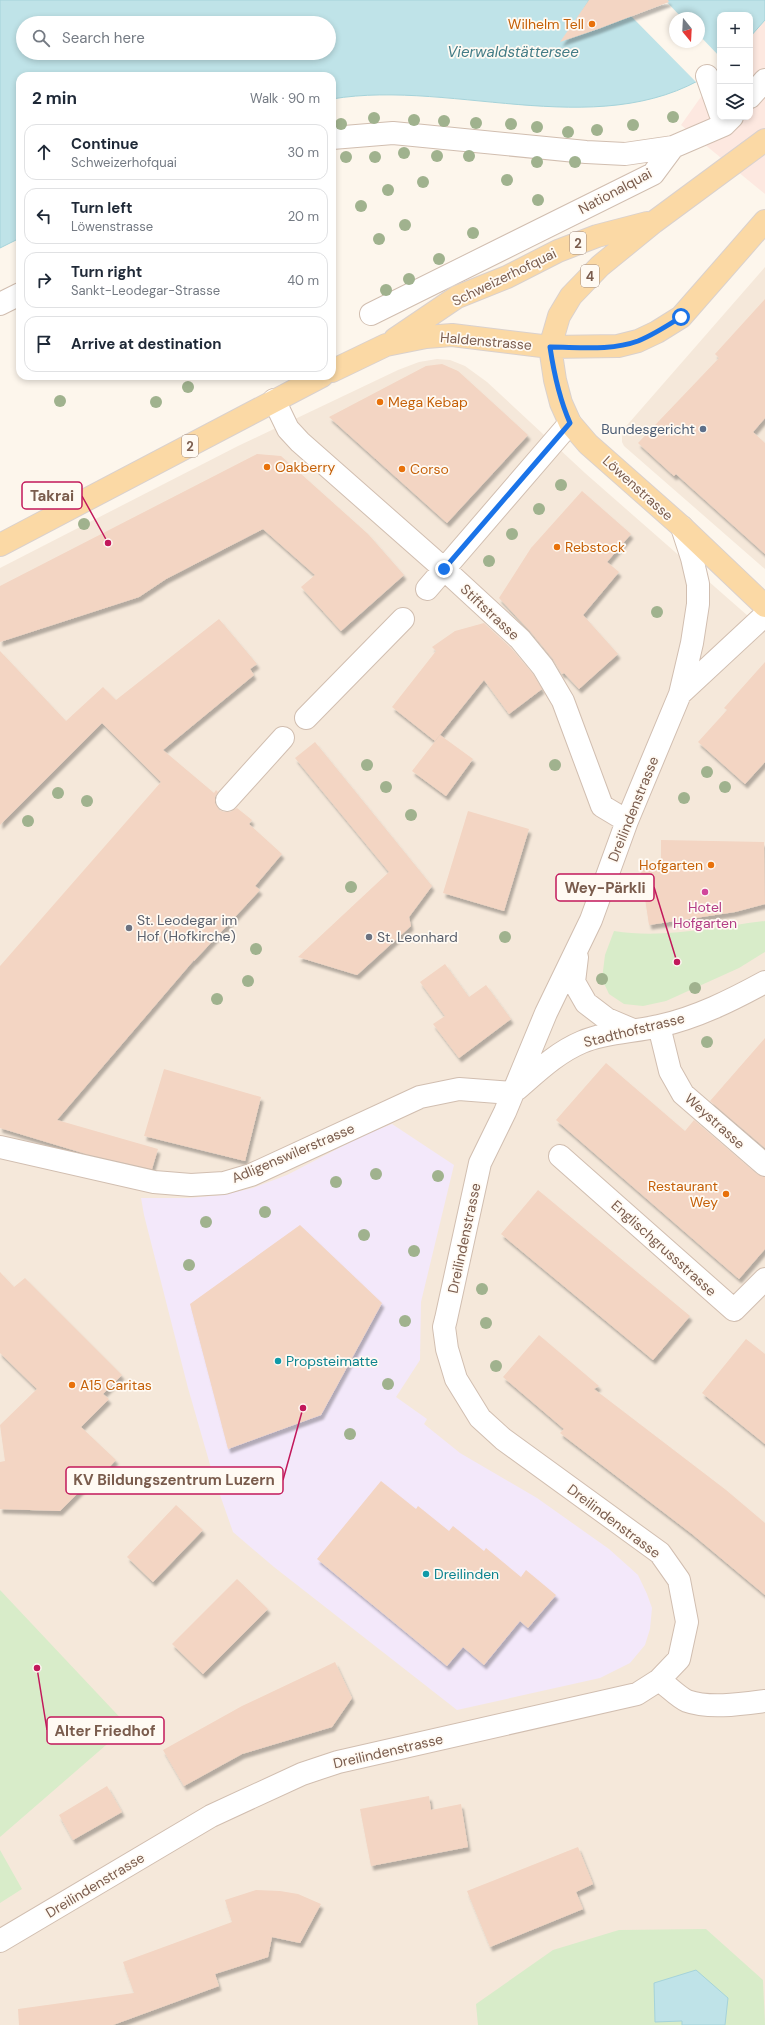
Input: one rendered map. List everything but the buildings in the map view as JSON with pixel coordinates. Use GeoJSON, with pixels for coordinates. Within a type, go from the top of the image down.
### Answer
{"type":"FeatureCollection","features":[{"type":"Feature","properties":{"kind":"main road","name":"Schweizerhofquai"},"geometry":{"type":"LineString","coordinates":[[550,347],[559,316],[571,296],[600,266],[654,222],[762,146]]}},
{"type":"Feature","properties":{"kind":"main road","name":"2"},"geometry":{"type":"LineString","coordinates":[[550,347],[618,346],[638,341],[657,332],[681,317],[765,220]]}},
{"type":"Feature","properties":{"kind":"main road","name":"Schweizerhofquai"},"geometry":{"type":"LineString","coordinates":[[386,345],[458,297],[507,277],[558,251],[597,236],[654,222]]}},
{"type":"Feature","properties":{"kind":"main road","name":"Haldenstrasse"},"geometry":{"type":"LineString","coordinates":[[336,369],[386,345],[426,337],[452,335],[550,347]]}},
{"type":"Feature","properties":{"kind":"main road","name":"Löwenstrasse"},"geometry":{"type":"LineString","coordinates":[[550,347],[559,395],[570,423],[588,444],[682,527],[765,606]]}},
{"type":"Feature","properties":{"kind":"main road","name":"2"},"geometry":{"type":"LineString","coordinates":[[0,545],[314,380]]}},
{"type":"Feature","properties":{"kind":"street"},"geometry":{"type":"LineString","coordinates":[[673,148],[725,122],[707,76]]}},
{"type":"Feature","properties":{"kind":"street"},"geometry":{"type":"LineString","coordinates":[[753,94],[765,80]]}},
{"type":"Feature","properties":{"kind":"street","name":"Nationalquai"},"geometry":{"type":"LineString","coordinates":[[336,138],[393,133],[586,152],[625,154],[673,148]]}},
{"type":"Feature","properties":{"kind":"street","name":"Nationalquai"},"geometry":{"type":"LineString","coordinates":[[371,314],[653,174],[673,148]]}},
{"type":"Feature","properties":{"kind":"street"},"geometry":{"type":"LineString","coordinates":[[0,304],[16,296]]}},
{"type":"Feature","properties":{"kind":"street","name":"Stiftstrasse"},"geometry":{"type":"LineString","coordinates":[[274,400],[288,429],[300,442],[444,569],[520,639],[543,667],[563,701],[602,806],[627,821]]}},
{"type":"Feature","properties":{"kind":"street"},"geometry":{"type":"LineString","coordinates":[[427,589],[570,423]]}},
{"type":"Feature","properties":{"kind":"street","name":"Dreilindenstrasse"},"geometry":{"type":"LineString","coordinates":[[0,1941],[211,1816],[302,1774],[338,1762],[638,1694],[660,1680],[679,1659],[687,1622],[679,1580],[660,1553],[503,1439],[480,1418],[456,1379],[450,1363],[444,1327],[480,1163],[546,1013],[591,920],[627,821],[680,694],[692,643],[698,604],[698,584],[692,558],[682,527]]}},
{"type":"Feature","properties":{"kind":"street","name":"Dreilindenstrasse"},"geometry":{"type":"LineString","coordinates":[[680,694],[765,615]]}},
{"type":"Feature","properties":{"kind":"street"},"geometry":{"type":"LineString","coordinates":[[306,718],[404,619]]}},
{"type":"Feature","properties":{"kind":"street"},"geometry":{"type":"LineString","coordinates":[[227,800],[283,738]]}},
{"type":"Feature","properties":{"kind":"street","name":"Dreilindenstrasse"},"geometry":{"type":"LineString","coordinates":[[578,946],[574,982],[586,1003],[607,1019],[633,1030]]}},
{"type":"Feature","properties":{"kind":"street","name":"Stadthofstrasse"},"geometry":{"type":"LineString","coordinates":[[512,1093],[564,1052],[583,1042],[633,1030],[659,1026],[733,1000],[765,982]]}},
{"type":"Feature","properties":{"kind":"street","name":"Weystrasse"},"geometry":{"type":"LineString","coordinates":[[659,1026],[670,1071],[683,1094],[765,1165]]}},
{"type":"Feature","properties":{"kind":"street","name":"Adligenswilerstrasse"},"geometry":{"type":"LineString","coordinates":[[0,1147],[154,1182],[191,1185],[224,1183],[251,1175],[420,1097],[459,1089],[512,1093]]}},
{"type":"Feature","properties":{"kind":"street","name":"Englischgrussstrasse"},"geometry":{"type":"LineString","coordinates":[[560,1156],[734,1310],[765,1278]]}},
{"type":"Feature","properties":{"kind":"street"},"geometry":{"type":"LineString","coordinates":[[660,1680],[686,1701],[704,1704],[739,1704],[765,1701]]}},
{"type":"Feature","properties":{"kind":"shaded area"},"geometry":{"type":"Polygon","coordinates":[[[765,20],[765,194],[681,125],[717,74],[717,120],[753,120],[753,34],[765,20]]]}},
{"type":"Feature","properties":{"kind":"shaded area","name":"Bundesgericht"},"geometry":{"type":"Polygon","coordinates":[[[765,267],[765,569],[624,446],[622,442],[622,431],[765,267]]]}},
{"type":"Feature","properties":{"kind":"shaded area"},"geometry":{"type":"Polygon","coordinates":[[[437,359],[450,360],[465,366],[487,382],[585,473],[765,631],[765,2025],[0,2025],[0,568],[238,446],[398,370],[419,362],[437,359]]]}},
{"type":"Feature","properties":{"kind":"shaded area"},"geometry":{"type":"Polygon","coordinates":[[[392,1124],[454,1165],[421,1302],[420,1360],[396,1397],[427,1419],[424,1424],[460,1453],[537,1498],[609,1549],[638,1575],[652,1608],[650,1629],[645,1645],[630,1663],[600,1678],[457,1710],[274,1567],[233,1532],[213,1475],[188,1388],[141,1198],[189,1198],[222,1195],[253,1188],[287,1175],[366,1134],[392,1124]]]}},
{"type":"Feature","properties":{"kind":"green space"},"geometry":{"type":"Polygon","coordinates":[[[765,921],[765,952],[739,968],[666,1001],[643,1006],[624,1004],[609,994],[602,979],[605,955],[614,931],[651,934],[670,933],[765,921]]]}},
{"type":"Feature","properties":{"kind":"green space"},"geometry":{"type":"Polygon","coordinates":[[[0,1590],[128,1726],[0,1837],[0,1590]]]}},
{"type":"Feature","properties":{"kind":"green space"},"geometry":{"type":"Polygon","coordinates":[[[0,1850],[22,1889],[0,1903],[0,1850]]]}},
{"type":"Feature","properties":{"kind":"green space"},"geometry":{"type":"Polygon","coordinates":[[[706,1929],[763,1980],[765,2025],[478,2025],[476,2004],[553,1950],[619,1930],[706,1929]]]}},
{"type":"Feature","properties":{"kind":"water","name":"Vierwaldstättersee"},"geometry":{"type":"Polygon","coordinates":[[[0,0],[589,0],[565,40],[624,19],[659,0],[765,0],[765,20],[753,34],[753,12],[717,12],[717,69],[677,91],[630,103],[581,107],[531,106],[429,97],[380,95],[336,99],[336,72],[16,72],[16,240],[0,248],[0,0]]]}},
{"type":"Feature","properties":{"kind":"water"},"geometry":{"type":"Polygon","coordinates":[[[696,1970],[728,1998],[725,2025],[682,2025],[682,2021],[655,2022],[654,1983],[696,1970]]]}},
{"type":"Feature","properties":{"kind":"pier"},"geometry":{"type":"Polygon","coordinates":[[[665,0],[676,12],[669,12],[669,48],[705,48],[705,41],[717,54],[717,69],[696,82],[630,15],[665,0]]]}},
{"type":"Feature","properties":{"kind":"place","name":"Wilhelm Tell"},"geometry":{"type":"Point","coordinates":[592,24]}},
{"type":"Feature","properties":{"kind":"place","name":"Mega Kebap"},"geometry":{"type":"Point","coordinates":[380,402]}},
{"type":"Feature","properties":{"kind":"place","name":"Bundesgericht"},"geometry":{"type":"Point","coordinates":[703,429]}},
{"type":"Feature","properties":{"kind":"place","name":"Oakberry"},"geometry":{"type":"Point","coordinates":[267,467]}},
{"type":"Feature","properties":{"kind":"place","name":"Corso"},"geometry":{"type":"Point","coordinates":[402,469]}},
{"type":"Feature","properties":{"kind":"place","name":"Takrai"},"geometry":{"type":"Point","coordinates":[108,543]}},
{"type":"Feature","properties":{"kind":"place","name":"Rebstock"},"geometry":{"type":"Point","coordinates":[557,547]}},
{"type":"Feature","properties":{"kind":"place","name":"Hofgarten"},"geometry":{"type":"Point","coordinates":[711,865]}},
{"type":"Feature","properties":{"kind":"place","name":"Hotel Hofgarten"},"geometry":{"type":"Point","coordinates":[705,892]}},
{"type":"Feature","properties":{"kind":"place","name":"St. Leodegar im Hof (Hofkirche)"},"geometry":{"type":"Point","coordinates":[129,928]}},
{"type":"Feature","properties":{"kind":"place","name":"St. Leonhard"},"geometry":{"type":"Point","coordinates":[369,937]}},
{"type":"Feature","properties":{"kind":"place","name":"Wey-Pärkli"},"geometry":{"type":"Point","coordinates":[677,962]}},
{"type":"Feature","properties":{"kind":"place","name":"Restaurant Wey"},"geometry":{"type":"Point","coordinates":[726,1194]}},
{"type":"Feature","properties":{"kind":"place","name":"Propsteimatte"},"geometry":{"type":"Point","coordinates":[278,1361]}},
{"type":"Feature","properties":{"kind":"place","name":"A15 Caritas"},"geometry":{"type":"Point","coordinates":[72,1385]}},
{"type":"Feature","properties":{"kind":"place","name":"KV Bildungszentrum Luzern"},"geometry":{"type":"Point","coordinates":[303,1408]}},
{"type":"Feature","properties":{"kind":"place","name":"Dreilinden"},"geometry":{"type":"Point","coordinates":[426,1574]}},
{"type":"Feature","properties":{"kind":"place","name":"Alter Friedhof"},"geometry":{"type":"Point","coordinates":[37,1668]}},
{"type":"Feature","properties":{"kind":"route"},"geometry":{"type":"LineString","coordinates":[[444,569],[570,423],[561,403],[555,380],[550,347],[618,346],[638,341],[657,332],[681,317]]}}]}
